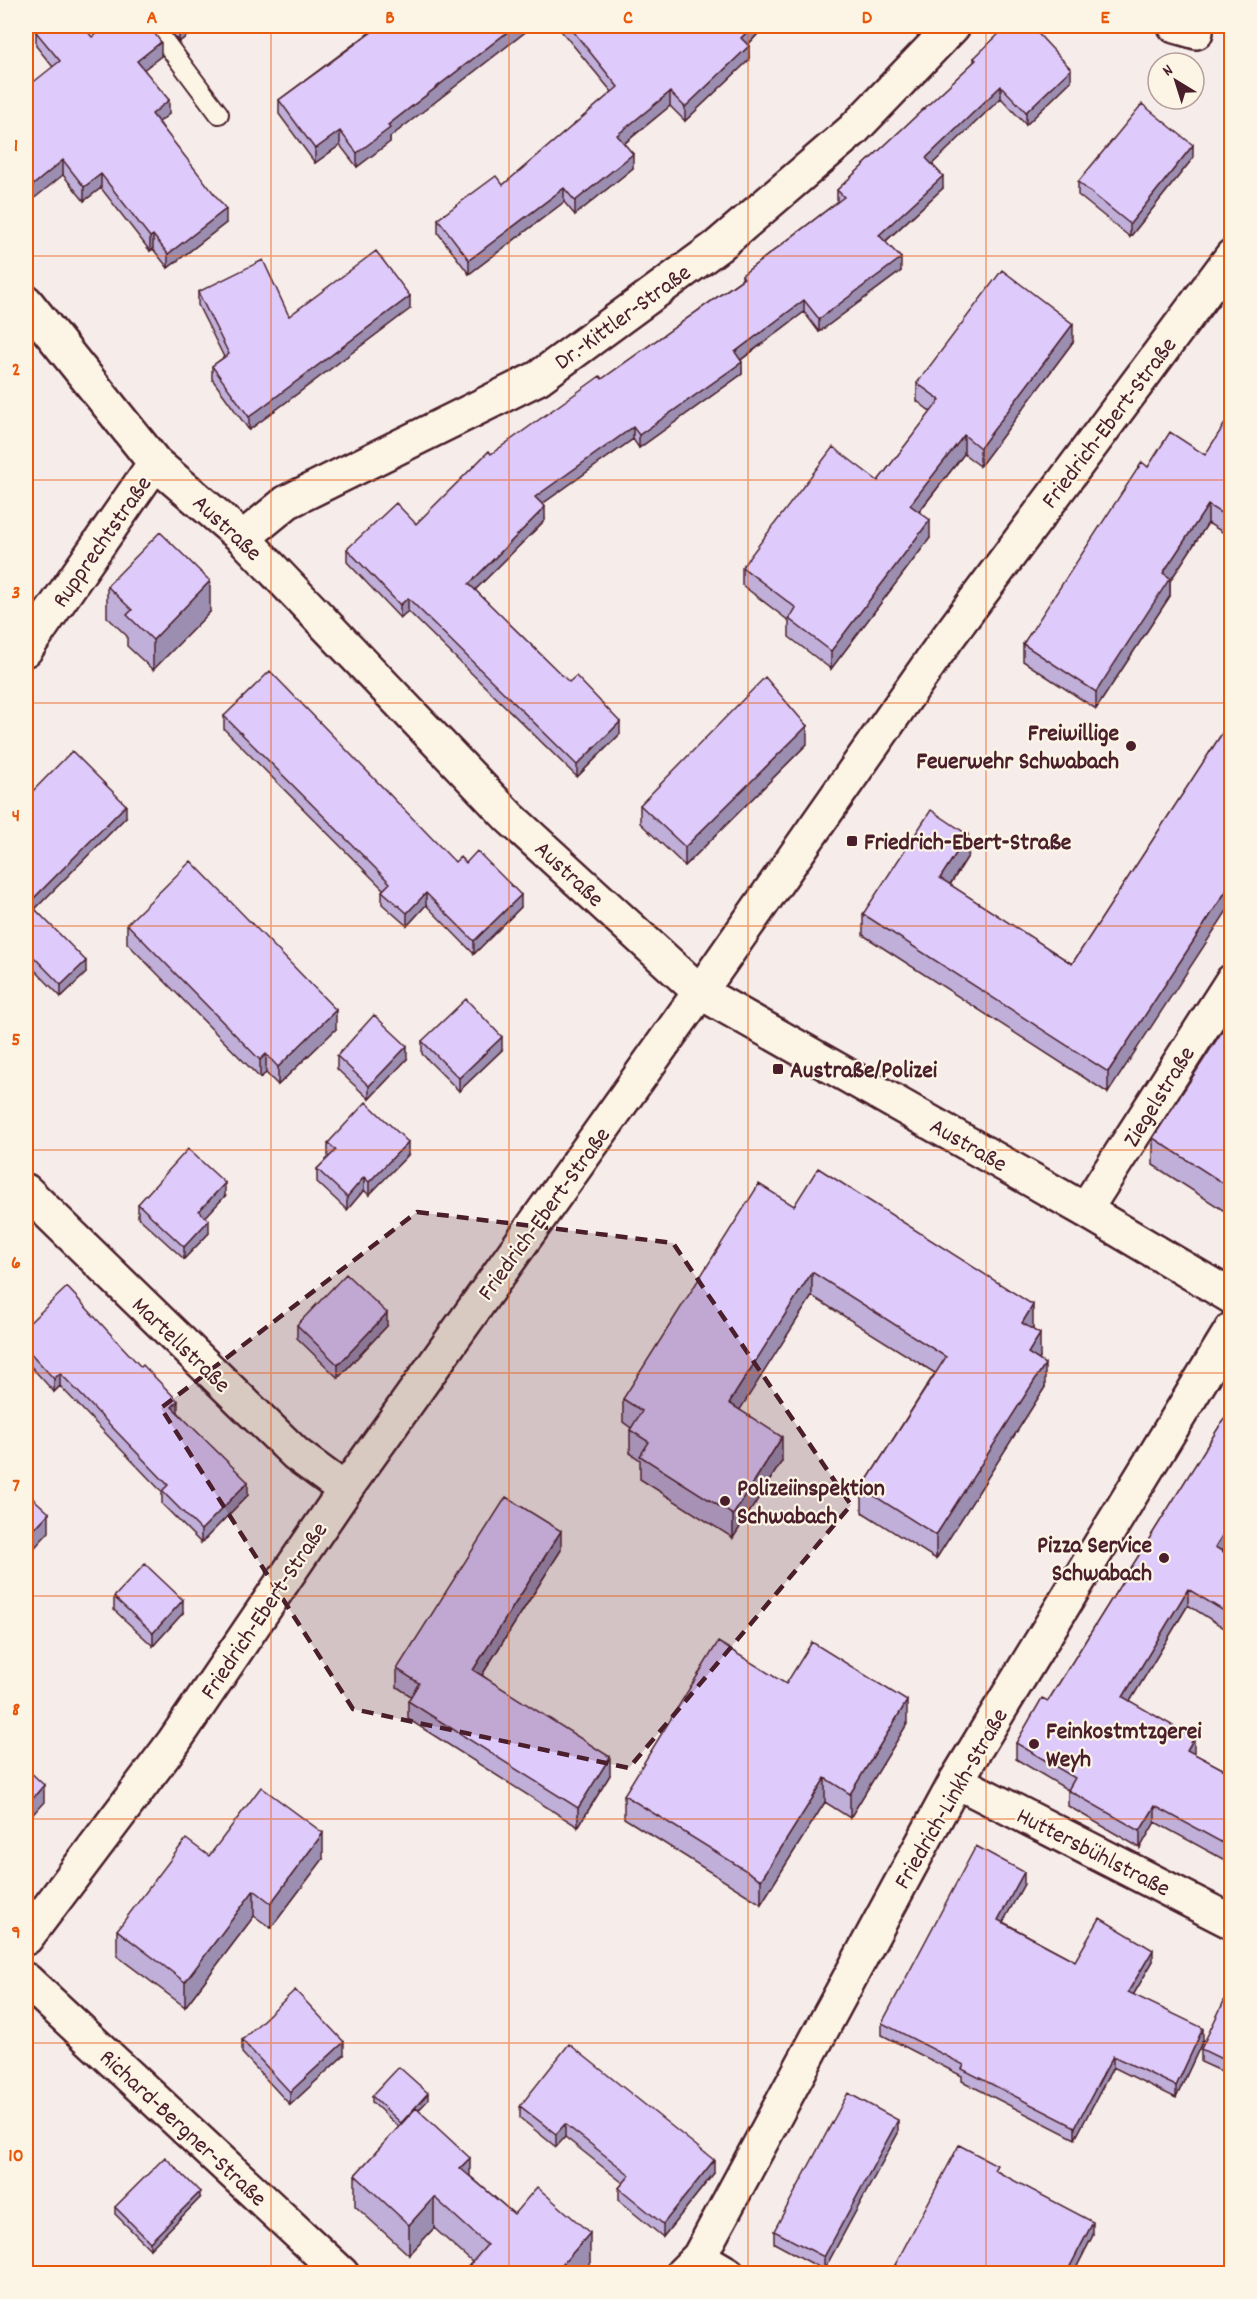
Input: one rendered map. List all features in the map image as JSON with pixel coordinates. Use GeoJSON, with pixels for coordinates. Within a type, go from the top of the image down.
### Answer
{"type":"FeatureCollection","features":[{"type":"Feature","properties":{"kind":"street","name":"Dr.-Kittler-Straße"},"geometry":{"type":"LineString","coordinates":[[243,538],[287,502],[538,378],[718,246],[853,130],[953,26]]}},
{"type":"Feature","properties":{"kind":"street","name":"Friedrich-Ebert-Straße"},"geometry":{"type":"LineString","coordinates":[[26,1938],[173,1743],[345,1490],[700,992],[946,640],[1232,256]]}},
{"type":"Feature","properties":{"kind":"street","name":"Austraße"},"geometry":{"type":"LineString","coordinates":[[26,302],[155,463],[243,538],[509,817],[700,992],[1085,1210],[1232,1297]]}},
{"type":"Feature","properties":{"kind":"street","name":"Rupprechtstraße"},"geometry":{"type":"LineString","coordinates":[[26,649],[155,463]]}},
{"type":"Feature","properties":{"kind":"street","name":"Ziegelstraße"},"geometry":{"type":"LineString","coordinates":[[1085,1210],[1232,981]]}},
{"type":"Feature","properties":{"kind":"street","name":"Martellstraße"},"geometry":{"type":"LineString","coordinates":[[26,1191],[296,1454],[345,1490]]}},
{"type":"Feature","properties":{"kind":"street","name":"Friedrich-Linkh-Straße"},"geometry":{"type":"LineString","coordinates":[[690,2265],[956,1781],[1232,1329]]}},
{"type":"Feature","properties":{"kind":"street","name":"Huttersbühlstraße"},"geometry":{"type":"LineString","coordinates":[[956,1781],[1232,1922]]}},
{"type":"Feature","properties":{"kind":"street","name":"Richard-Bergner-Straße"},"geometry":{"type":"LineString","coordinates":[[26,1980],[342,2274]]}},
{"type":"Feature","properties":{"kind":"street"},"geometry":{"type":"LineString","coordinates":[[690,2265],[728,2274]]}},
{"type":"Feature","properties":{"kind":"lane"},"geometry":{"type":"LineString","coordinates":[[153,26],[219,114]]}},
{"type":"Feature","properties":{"kind":"highlighted area"},"geometry":{"type":"Polygon","coordinates":[[[417,1212],[673,1243],[851,1505],[629,1768],[353,1709],[161,1408],[417,1212]]]}},
{"type":"Feature","properties":{"kind":"building"},"geometry":{"type":"Polygon","coordinates":[[[44,26],[83,26],[92,37],[106,26],[149,26],[161,42],[137,61],[169,100],[152,114],[226,209],[168,254],[153,235],[150,237],[101,174],[84,187],[63,160],[26,191],[26,88],[60,61],[36,32],[44,26]]]}},
{"type":"Feature","properties":{"kind":"building"},"geometry":{"type":"Polygon","coordinates":[[[515,26],[388,125],[390,128],[357,153],[340,131],[315,149],[279,100],[373,31],[370,27],[515,26]]]}},
{"type":"Feature","properties":{"kind":"building"},"geometry":{"type":"Polygon","coordinates":[[[569,26],[753,26],[741,38],[749,46],[685,107],[670,92],[617,135],[633,154],[575,201],[564,188],[469,260],[438,219],[496,176],[503,185],[618,87],[569,26]]]}},
{"type":"Feature","properties":{"kind":"building"},"geometry":{"type":"Polygon","coordinates":[[[1007,26],[1031,26],[1071,69],[1026,112],[1001,86],[926,158],[943,176],[879,235],[901,258],[819,319],[804,300],[735,352],[742,362],[639,435],[633,427],[535,497],[545,507],[469,584],[569,682],[576,676],[620,722],[577,765],[408,598],[400,605],[347,549],[396,503],[416,524],[489,451],[491,454],[600,376],[602,379],[744,278],[742,275],[844,197],[837,190],[976,60],[974,58],[1007,26]]]}},
{"type":"Feature","properties":{"kind":"building"},"geometry":{"type":"Polygon","coordinates":[[[1142,104],[1146,107],[1146,111],[1151,111],[1193,145],[1130,224],[1078,182],[1142,104]]]}},
{"type":"Feature","properties":{"kind":"building"},"geometry":{"type":"Polygon","coordinates":[[[376,251],[410,296],[249,417],[212,366],[229,354],[198,292],[263,260],[289,316],[376,251]]]}},
{"type":"Feature","properties":{"kind":"building"},"geometry":{"type":"Polygon","coordinates":[[[1002,270],[1073,324],[980,448],[964,435],[910,505],[930,520],[831,651],[789,619],[796,608],[742,567],[833,447],[878,481],[940,400],[917,383],[1002,270]]]}},
{"type":"Feature","properties":{"kind":"building"},"geometry":{"type":"Polygon","coordinates":[[[1229,417],[1232,419],[1232,520],[1208,505],[1163,573],[1170,578],[1096,692],[1023,644],[1142,462],[1148,467],[1170,432],[1205,455],[1229,417]]]}},
{"type":"Feature","properties":{"kind":"building"},"geometry":{"type":"Polygon","coordinates":[[[160,532],[210,581],[153,640],[127,615],[132,610],[107,586],[160,532]]]}},
{"type":"Feature","properties":{"kind":"building"},"geometry":{"type":"Polygon","coordinates":[[[270,671],[455,862],[460,857],[466,863],[477,851],[521,895],[474,941],[426,893],[407,913],[382,891],[390,883],[224,716],[270,671]]]}},
{"type":"Feature","properties":{"kind":"building"},"geometry":{"type":"Polygon","coordinates":[[[765,677],[807,726],[685,847],[640,805],[765,677]]]}},
{"type":"Feature","properties":{"kind":"building"},"geometry":{"type":"Polygon","coordinates":[[[1232,718],[1232,882],[1108,1072],[863,914],[931,810],[968,835],[940,878],[1072,964],[1232,718]]]}},
{"type":"Feature","properties":{"kind":"building"},"geometry":{"type":"Polygon","coordinates":[[[72,751],[126,805],[29,903],[86,961],[61,985],[26,949],[26,798],[72,751]]]}},
{"type":"Feature","properties":{"kind":"building"},"geometry":{"type":"Polygon","coordinates":[[[191,861],[336,1010],[278,1067],[266,1054],[260,1060],[127,924],[191,861]]]}},
{"type":"Feature","properties":{"kind":"building"},"geometry":{"type":"Polygon","coordinates":[[[466,999],[502,1037],[459,1078],[422,1041],[466,999]]]}},
{"type":"Feature","properties":{"kind":"building"},"geometry":{"type":"Polygon","coordinates":[[[374,1015],[407,1046],[369,1086],[337,1056],[374,1015]]]}},
{"type":"Feature","properties":{"kind":"building"},"geometry":{"type":"Polygon","coordinates":[[[1232,1016],[1232,1183],[1229,1187],[1153,1138],[1232,1016]]]}},
{"type":"Feature","properties":{"kind":"building"},"geometry":{"type":"Polygon","coordinates":[[[366,1102],[408,1142],[369,1182],[364,1177],[347,1197],[317,1169],[336,1150],[328,1143],[366,1102]]]}},
{"type":"Feature","properties":{"kind":"building"},"geometry":{"type":"Polygon","coordinates":[[[188,1149],[225,1183],[199,1211],[209,1220],[184,1247],[138,1204],[188,1149]]]}},
{"type":"Feature","properties":{"kind":"building"},"geometry":{"type":"Polygon","coordinates":[[[818,1168],[1033,1305],[1022,1323],[1040,1334],[1028,1353],[1045,1364],[936,1535],[862,1488],[946,1357],[812,1272],[729,1403],[782,1437],[733,1515],[640,1456],[649,1442],[630,1430],[642,1411],[623,1399],[759,1184],[794,1206],[818,1168]]]}},
{"type":"Feature","properties":{"kind":"building"},"geometry":{"type":"Polygon","coordinates":[[[346,1274],[387,1313],[338,1365],[297,1325],[346,1274]]]}},
{"type":"Feature","properties":{"kind":"building"},"geometry":{"type":"Polygon","coordinates":[[[67,1287],[141,1367],[143,1365],[178,1401],[172,1407],[248,1482],[201,1530],[162,1491],[168,1485],[60,1373],[54,1379],[26,1348],[26,1326],[67,1287]]]}},
{"type":"Feature","properties":{"kind":"building"},"geometry":{"type":"Polygon","coordinates":[[[1232,1406],[1232,1520],[1215,1547],[1232,1557],[1232,1616],[1188,1589],[1123,1697],[1194,1738],[1187,1750],[1232,1774],[1232,1848],[1155,1806],[1140,1831],[1068,1790],[1075,1778],[1016,1743],[1042,1698],[1048,1701],[1232,1406]]]}},
{"type":"Feature","properties":{"kind":"building"},"geometry":{"type":"Polygon","coordinates":[[[26,1492],[49,1513],[26,1538],[26,1492]]]}},
{"type":"Feature","properties":{"kind":"building"},"geometry":{"type":"Polygon","coordinates":[[[506,1497],[561,1531],[473,1670],[610,1757],[578,1808],[408,1701],[419,1683],[397,1669],[506,1497]]]}},
{"type":"Feature","properties":{"kind":"building"},"geometry":{"type":"Polygon","coordinates":[[[145,1564],[183,1600],[153,1633],[114,1597],[145,1564]]]}},
{"type":"Feature","properties":{"kind":"building"},"geometry":{"type":"Polygon","coordinates":[[[718,1642],[786,1684],[812,1642],[907,1701],[850,1794],[825,1778],[761,1880],[624,1795],[718,1642]]]}},
{"type":"Feature","properties":{"kind":"building"},"geometry":{"type":"Polygon","coordinates":[[[26,1768],[44,1785],[26,1806],[26,1768]]]}},
{"type":"Feature","properties":{"kind":"building"},"geometry":{"type":"Polygon","coordinates":[[[261,1787],[323,1833],[271,1903],[254,1890],[185,1982],[117,1930],[186,1839],[209,1856],[261,1787]]]}},
{"type":"Feature","properties":{"kind":"building"},"geometry":{"type":"Polygon","coordinates":[[[976,1846],[1024,1872],[998,1920],[1075,1961],[1100,1918],[1153,1950],[1128,1992],[1203,2028],[1176,2086],[1113,2056],[1075,2127],[962,2069],[964,2065],[882,2023],[976,1846]]]}},
{"type":"Feature","properties":{"kind":"building"},"geometry":{"type":"Polygon","coordinates":[[[295,1990],[344,2042],[290,2092],[242,2040],[295,1990]]]}},
{"type":"Feature","properties":{"kind":"building"},"geometry":{"type":"Polygon","coordinates":[[[1227,1995],[1232,1997],[1232,2064],[1201,2049],[1227,1995]]]}},
{"type":"Feature","properties":{"kind":"building"},"geometry":{"type":"Polygon","coordinates":[[[569,2044],[714,2160],[663,2224],[619,2188],[630,2175],[565,2124],[556,2134],[520,2106],[569,2044]]]}},
{"type":"Feature","properties":{"kind":"building"},"geometry":{"type":"Polygon","coordinates":[[[399,2067],[428,2093],[401,2123],[372,2096],[399,2067]]]}},
{"type":"Feature","properties":{"kind":"building"},"geometry":{"type":"Polygon","coordinates":[[[848,2093],[898,2120],[824,2257],[774,2231],[848,2093]]]}},
{"type":"Feature","properties":{"kind":"building"},"geometry":{"type":"Polygon","coordinates":[[[416,2108],[470,2158],[460,2168],[514,2214],[537,2187],[590,2233],[554,2274],[462,2274],[487,2245],[434,2197],[409,2225],[355,2175],[416,2108]]]}},
{"type":"Feature","properties":{"kind":"building"},"geometry":{"type":"Polygon","coordinates":[[[959,2145],[997,2165],[994,2170],[1093,2222],[1066,2274],[910,2274],[895,2265],[959,2145]]]}},
{"type":"Feature","properties":{"kind":"building"},"geometry":{"type":"Polygon","coordinates":[[[165,2157],[200,2192],[150,2242],[115,2207],[165,2157]]]}},
{"type":"Feature","properties":{"kind":"building"},"geometry":{"type":"Polygon","coordinates":[[[1220,2269],[1228,2274],[1218,2274],[1220,2269]]]}},
{"type":"Feature","properties":{"kind":"place","name":"Freiwillige Feuerwehr Schwabach"},"geometry":{"type":"Point","coordinates":[1131,746]}},
{"type":"Feature","properties":{"kind":"place","name":"Friedrich-Ebert-Straße"},"geometry":{"type":"Point","coordinates":[852,841]}},
{"type":"Feature","properties":{"kind":"place","name":"Austraße/Polizei"},"geometry":{"type":"Point","coordinates":[778,1069]}},
{"type":"Feature","properties":{"kind":"place","name":"Polizeiinspektion Schwabach"},"geometry":{"type":"Point","coordinates":[725,1501]}},
{"type":"Feature","properties":{"kind":"place","name":"Pizza Service Schwabach"},"geometry":{"type":"Point","coordinates":[1164,1558]}},
{"type":"Feature","properties":{"kind":"place","name":"Feinkostmtzgerei Weyh"},"geometry":{"type":"Point","coordinates":[1034,1744]}}]}
